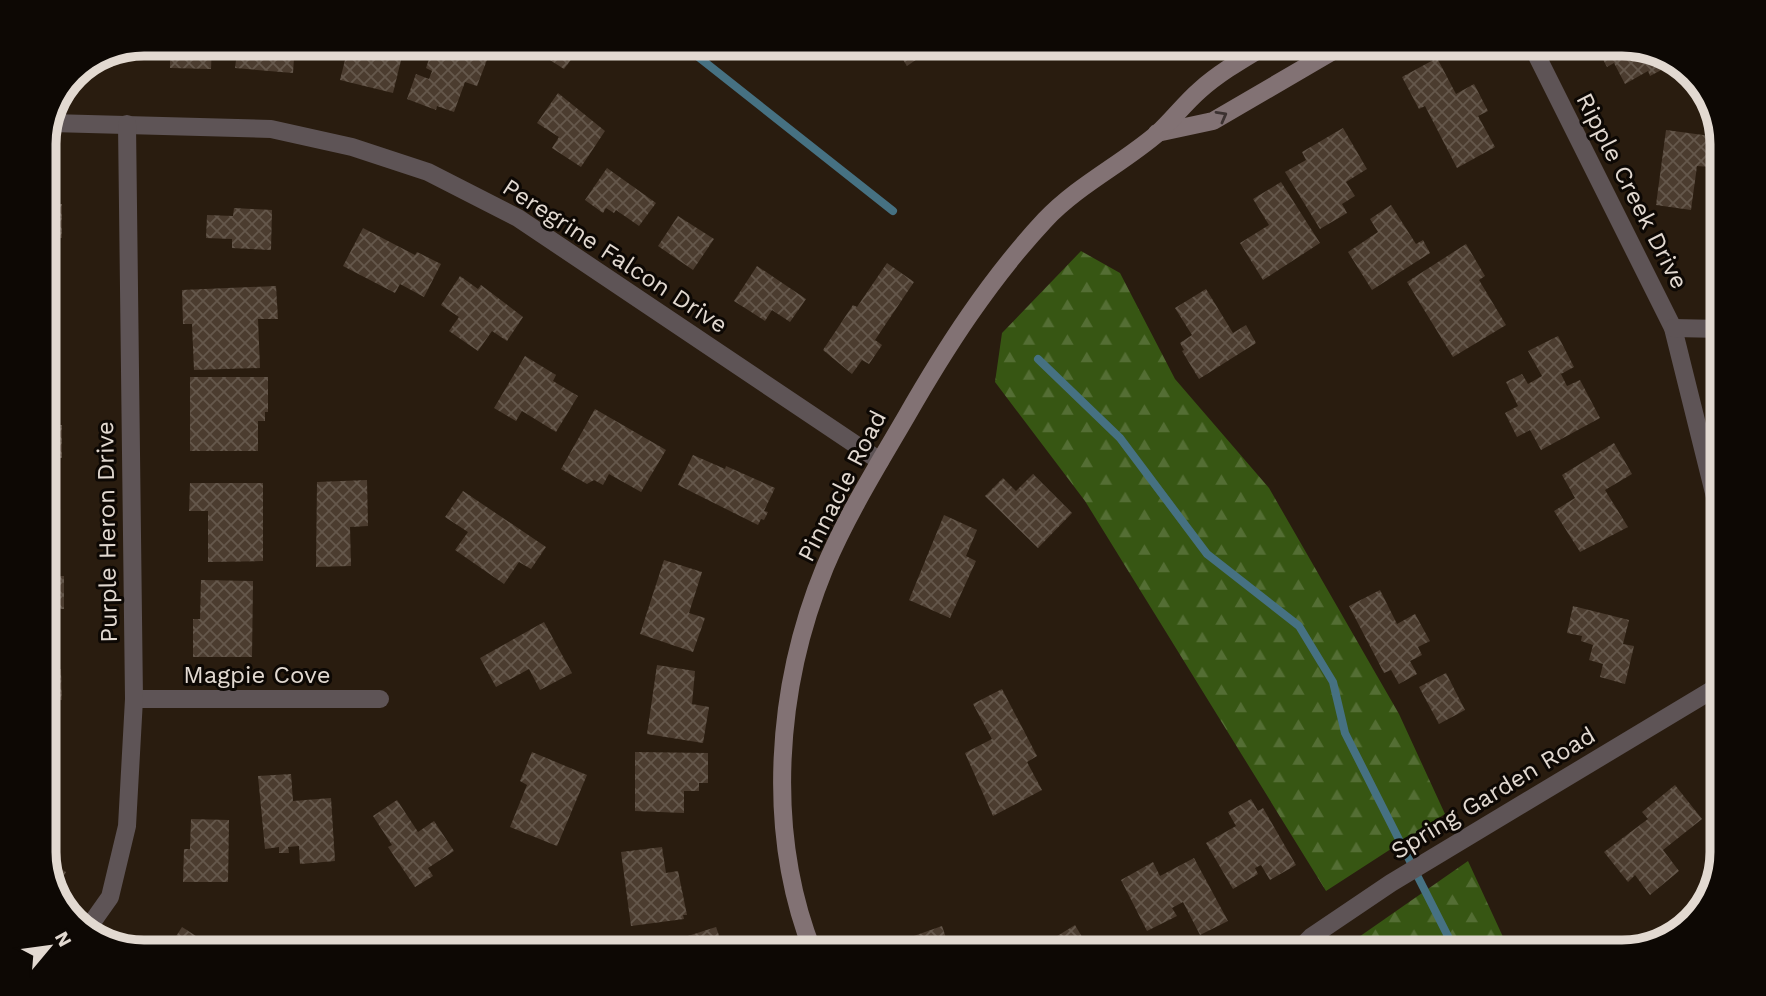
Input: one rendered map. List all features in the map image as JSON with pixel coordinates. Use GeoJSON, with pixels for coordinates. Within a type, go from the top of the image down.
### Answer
{"type":"FeatureCollection","features":[{"type":"Feature","properties":{"kind":"street","name":"Pinnacle Road"},"geometry":{"type":"LineString","coordinates":[[808,940],[785,848],[782,754],[795,658],[825,566],[880,461],[944,352],[996,278],[1046,218],[1097,176],[1157,134],[1200,89],[1250,56]]}},
{"type":"Feature","properties":{"kind":"street","name":"Pinnacle Road"},"geometry":{"type":"LineString","coordinates":[[1157,134],[1213,121],[1324,56]]}},
{"type":"Feature","properties":{"kind":"street","name":"Ripple Creek Drive"},"geometry":{"type":"LineString","coordinates":[[1537,56],[1673,328],[1710,478]]}},
{"type":"Feature","properties":{"kind":"street","name":"Peregrine Falcon Drive"},"geometry":{"type":"LineString","coordinates":[[59,122],[271,129],[352,147],[428,172],[518,218],[880,461]]}},
{"type":"Feature","properties":{"kind":"street","name":"Purple Heron Drive"},"geometry":{"type":"LineString","coordinates":[[92,923],[110,897],[127,826],[134,699],[128,124]]}},
{"type":"Feature","properties":{"kind":"street"},"geometry":{"type":"LineString","coordinates":[[1673,328],[1710,329]]}},
{"type":"Feature","properties":{"kind":"street","name":"Spring Garden Road"},"geometry":{"type":"LineString","coordinates":[[1308,940],[1391,883],[1710,691]]}},
{"type":"Feature","properties":{"kind":"street","name":"Magpie Cove"},"geometry":{"type":"LineString","coordinates":[[134,699],[380,699]]}},
{"type":"Feature","properties":{"kind":"green space"},"geometry":{"type":"Polygon","coordinates":[[[1081,251],[1120,273],[1175,379],[1269,488],[1399,714],[1445,814],[1326,891],[1085,501],[995,382],[1002,333],[1081,251]]]}},
{"type":"Feature","properties":{"kind":"green space"},"geometry":{"type":"Polygon","coordinates":[[[1468,861],[1504,940],[1357,940],[1468,861]]]}},
{"type":"Feature","properties":{"kind":"building"},"geometry":{"type":"Polygon","coordinates":[[[170,56],[212,56],[211,69],[170,68],[170,56]]]}},
{"type":"Feature","properties":{"kind":"building"},"geometry":{"type":"Polygon","coordinates":[[[236,56],[294,56],[293,73],[235,68],[236,56]]]}},
{"type":"Feature","properties":{"kind":"building"},"geometry":{"type":"Polygon","coordinates":[[[346,56],[402,56],[393,93],[340,80],[346,56]]]}},
{"type":"Feature","properties":{"kind":"building"},"geometry":{"type":"Polygon","coordinates":[[[430,56],[474,56],[487,60],[477,86],[465,82],[454,112],[437,106],[436,110],[407,99],[416,74],[429,79],[432,71],[426,68],[430,56]]]}},
{"type":"Feature","properties":{"kind":"building"},"geometry":{"type":"Polygon","coordinates":[[[544,56],[573,57],[564,69],[544,56]]]}},
{"type":"Feature","properties":{"kind":"building"},"geometry":{"type":"Polygon","coordinates":[[[901,56],[922,56],[907,66],[901,56]]]}},
{"type":"Feature","properties":{"kind":"building"},"geometry":{"type":"Polygon","coordinates":[[[1601,56],[1644,59],[1666,68],[1650,76],[1648,71],[1625,84],[1614,63],[1607,67],[1601,56]]]}},
{"type":"Feature","properties":{"kind":"building"},"geometry":{"type":"Polygon","coordinates":[[[1437,58],[1456,94],[1474,84],[1488,111],[1478,116],[1495,147],[1457,168],[1425,106],[1419,109],[1402,77],[1437,58]]]}},
{"type":"Feature","properties":{"kind":"building"},"geometry":{"type":"Polygon","coordinates":[[[558,93],[605,131],[581,167],[552,148],[559,137],[537,123],[558,93]]]}},
{"type":"Feature","properties":{"kind":"building"},"geometry":{"type":"Polygon","coordinates":[[[1343,128],[1367,169],[1346,182],[1355,196],[1342,204],[1347,213],[1320,229],[1285,172],[1306,160],[1302,152],[1343,128]]]}},
{"type":"Feature","properties":{"kind":"building"},"geometry":{"type":"Polygon","coordinates":[[[1666,130],[1709,136],[1710,167],[1697,166],[1691,210],[1656,205],[1666,130]]]}},
{"type":"Feature","properties":{"kind":"building"},"geometry":{"type":"Polygon","coordinates":[[[1710,167],[1710,192],[1707,192],[1710,167]]]}},
{"type":"Feature","properties":{"kind":"building"},"geometry":{"type":"Polygon","coordinates":[[[607,168],[656,203],[639,226],[616,210],[614,213],[606,208],[603,213],[585,200],[607,168]]]}},
{"type":"Feature","properties":{"kind":"building"},"geometry":{"type":"Polygon","coordinates":[[[1281,182],[1320,243],[1263,280],[1240,243],[1269,225],[1253,199],[1281,182]]]}},
{"type":"Feature","properties":{"kind":"building"},"geometry":{"type":"Polygon","coordinates":[[[56,204],[62,204],[62,238],[56,238],[56,204]]]}},
{"type":"Feature","properties":{"kind":"building"},"geometry":{"type":"Polygon","coordinates":[[[1391,205],[1416,244],[1423,240],[1430,253],[1372,290],[1348,252],[1378,232],[1370,219],[1391,205]]]}},
{"type":"Feature","properties":{"kind":"building"},"geometry":{"type":"Polygon","coordinates":[[[234,208],[272,210],[271,250],[232,248],[232,239],[206,238],[207,215],[233,216],[234,208]]]}},
{"type":"Feature","properties":{"kind":"building"},"geometry":{"type":"Polygon","coordinates":[[[678,216],[714,239],[693,270],[658,246],[678,216]]]}},
{"type":"Feature","properties":{"kind":"building"},"geometry":{"type":"Polygon","coordinates":[[[363,228],[415,255],[417,252],[441,264],[424,297],[400,284],[395,293],[343,266],[363,228]]]}},
{"type":"Feature","properties":{"kind":"building"},"geometry":{"type":"Polygon","coordinates":[[[1466,244],[1485,276],[1479,280],[1506,325],[1453,357],[1407,282],[1466,244]]]}},
{"type":"Feature","properties":{"kind":"building"},"geometry":{"type":"Polygon","coordinates":[[[887,263],[914,282],[875,340],[882,345],[869,364],[862,360],[852,374],[823,350],[853,305],[857,307],[887,263]]]}},
{"type":"Feature","properties":{"kind":"building"},"geometry":{"type":"Polygon","coordinates":[[[56,266],[57,266],[56,347],[56,266]]]}},
{"type":"Feature","properties":{"kind":"building"},"geometry":{"type":"Polygon","coordinates":[[[757,266],[806,299],[790,322],[772,310],[765,321],[734,301],[757,266]]]}},
{"type":"Feature","properties":{"kind":"building"},"geometry":{"type":"Polygon","coordinates":[[[460,276],[478,289],[481,285],[523,317],[507,341],[492,331],[478,351],[449,331],[459,317],[441,305],[460,276]]]}},
{"type":"Feature","properties":{"kind":"building"},"geometry":{"type":"Polygon","coordinates":[[[276,286],[278,319],[258,319],[260,368],[194,370],[192,324],[183,324],[182,290],[276,286]]]}},
{"type":"Feature","properties":{"kind":"building"},"geometry":{"type":"Polygon","coordinates":[[[1206,289],[1233,333],[1246,325],[1256,343],[1199,379],[1180,343],[1192,335],[1175,308],[1206,289]]]}},
{"type":"Feature","properties":{"kind":"building"},"geometry":{"type":"Polygon","coordinates":[[[1558,336],[1574,367],[1561,374],[1567,386],[1580,380],[1600,418],[1541,450],[1530,430],[1517,437],[1505,413],[1518,406],[1506,382],[1522,374],[1528,384],[1542,376],[1528,351],[1558,336]]]}},
{"type":"Feature","properties":{"kind":"building"},"geometry":{"type":"Polygon","coordinates":[[[525,356],[556,375],[553,381],[578,396],[556,432],[522,411],[516,421],[494,408],[525,356]]]}},
{"type":"Feature","properties":{"kind":"building"},"geometry":{"type":"Polygon","coordinates":[[[190,377],[268,377],[268,412],[265,412],[265,421],[258,421],[258,451],[190,451],[190,377]]]}},
{"type":"Feature","properties":{"kind":"building"},"geometry":{"type":"Polygon","coordinates":[[[595,409],[666,450],[641,492],[609,474],[603,485],[594,480],[587,484],[561,469],[595,409]]]}},
{"type":"Feature","properties":{"kind":"building"},"geometry":{"type":"Polygon","coordinates":[[[56,425],[62,425],[62,458],[56,458],[56,425]]]}},
{"type":"Feature","properties":{"kind":"building"},"geometry":{"type":"Polygon","coordinates":[[[1614,443],[1632,474],[1605,490],[1628,527],[1580,552],[1554,511],[1575,498],[1562,475],[1614,443]]]}},
{"type":"Feature","properties":{"kind":"building"},"geometry":{"type":"Polygon","coordinates":[[[693,455],[725,469],[726,466],[775,488],[764,511],[768,512],[764,520],[761,519],[758,525],[678,485],[693,455]]]}},
{"type":"Feature","properties":{"kind":"building"},"geometry":{"type":"Polygon","coordinates":[[[1033,474],[1072,513],[1038,548],[985,496],[1003,478],[1016,491],[1033,474]]]}},
{"type":"Feature","properties":{"kind":"building"},"geometry":{"type":"Polygon","coordinates":[[[367,480],[368,526],[350,527],[351,566],[316,567],[317,482],[367,480]]]}},
{"type":"Feature","properties":{"kind":"building"},"geometry":{"type":"Polygon","coordinates":[[[190,483],[263,483],[263,561],[208,562],[208,511],[189,511],[190,483]]]}},
{"type":"Feature","properties":{"kind":"building"},"geometry":{"type":"Polygon","coordinates":[[[463,491],[546,547],[531,569],[519,562],[504,584],[455,550],[468,532],[445,517],[463,491]]]}},
{"type":"Feature","properties":{"kind":"building"},"geometry":{"type":"Polygon","coordinates":[[[944,515],[977,530],[966,556],[976,561],[950,618],[909,600],[944,515]]]}},
{"type":"Feature","properties":{"kind":"building"},"geometry":{"type":"Polygon","coordinates":[[[664,560],[702,572],[689,613],[705,618],[693,652],[640,634],[664,560]]]}},
{"type":"Feature","properties":{"kind":"building"},"geometry":{"type":"Polygon","coordinates":[[[56,576],[64,576],[64,609],[56,609],[56,576]]]}},
{"type":"Feature","properties":{"kind":"building"},"geometry":{"type":"Polygon","coordinates":[[[201,580],[253,581],[252,657],[193,657],[193,619],[200,619],[201,580]]]}},
{"type":"Feature","properties":{"kind":"building"},"geometry":{"type":"Polygon","coordinates":[[[1380,590],[1397,624],[1415,614],[1430,641],[1418,647],[1422,655],[1410,661],[1417,674],[1399,684],[1391,670],[1384,673],[1349,606],[1380,590]]]}},
{"type":"Feature","properties":{"kind":"building"},"geometry":{"type":"Polygon","coordinates":[[[1573,606],[1629,620],[1623,644],[1634,646],[1625,684],[1600,677],[1603,664],[1589,660],[1593,645],[1581,641],[1582,636],[1567,633],[1573,606]]]}},
{"type":"Feature","properties":{"kind":"building"},"geometry":{"type":"Polygon","coordinates":[[[544,622],[572,673],[540,690],[529,669],[496,687],[480,658],[544,622]]]}},
{"type":"Feature","properties":{"kind":"building"},"geometry":{"type":"Polygon","coordinates":[[[657,665],[695,671],[692,704],[709,707],[703,743],[647,734],[657,665]]]}},
{"type":"Feature","properties":{"kind":"building"},"geometry":{"type":"Polygon","coordinates":[[[56,669],[61,669],[62,700],[56,700],[56,669]]]}},
{"type":"Feature","properties":{"kind":"building"},"geometry":{"type":"Polygon","coordinates":[[[1446,673],[1465,710],[1439,724],[1419,687],[1446,673]]]}},
{"type":"Feature","properties":{"kind":"building"},"geometry":{"type":"Polygon","coordinates":[[[1002,689],[1037,756],[1027,762],[1042,790],[993,816],[965,753],[992,739],[973,704],[1002,689]]]}},
{"type":"Feature","properties":{"kind":"building"},"geometry":{"type":"Polygon","coordinates":[[[532,752],[587,775],[557,846],[510,827],[527,785],[520,781],[532,752]]]}},
{"type":"Feature","properties":{"kind":"building"},"geometry":{"type":"Polygon","coordinates":[[[635,752],[708,753],[708,783],[699,783],[699,791],[684,791],[684,813],[635,811],[635,752]]]}},
{"type":"Feature","properties":{"kind":"building"},"geometry":{"type":"Polygon","coordinates":[[[291,774],[293,801],[331,798],[335,861],[300,864],[299,846],[288,847],[289,853],[279,853],[279,847],[265,849],[258,776],[291,774]]]}},
{"type":"Feature","properties":{"kind":"building"},"geometry":{"type":"Polygon","coordinates":[[[1675,785],[1702,819],[1663,850],[1679,871],[1650,895],[1635,875],[1628,882],[1604,852],[1648,819],[1642,812],[1675,785]]]}},
{"type":"Feature","properties":{"kind":"building"},"geometry":{"type":"Polygon","coordinates":[[[1251,799],[1258,811],[1263,808],[1296,865],[1270,880],[1261,865],[1255,868],[1258,874],[1233,889],[1206,843],[1236,826],[1228,812],[1251,799]]]}},
{"type":"Feature","properties":{"kind":"building"},"geometry":{"type":"Polygon","coordinates":[[[397,800],[418,832],[434,821],[454,851],[428,868],[433,876],[415,887],[388,847],[392,845],[373,816],[397,800]]]}},
{"type":"Feature","properties":{"kind":"building"},"geometry":{"type":"Polygon","coordinates":[[[191,819],[229,820],[228,882],[183,882],[184,849],[190,849],[191,819]]]}},
{"type":"Feature","properties":{"kind":"building"},"geometry":{"type":"Polygon","coordinates":[[[662,847],[666,873],[678,871],[687,915],[683,915],[684,919],[631,926],[621,852],[662,847]]]}},
{"type":"Feature","properties":{"kind":"building"},"geometry":{"type":"Polygon","coordinates":[[[1194,858],[1228,921],[1200,935],[1183,902],[1172,908],[1177,916],[1147,931],[1121,880],[1153,862],[1160,876],[1194,858]]]}},
{"type":"Feature","properties":{"kind":"building"},"geometry":{"type":"Polygon","coordinates":[[[58,867],[66,872],[61,880],[58,867]]]}},
{"type":"Feature","properties":{"kind":"building"},"geometry":{"type":"Polygon","coordinates":[[[1075,925],[1084,940],[1051,940],[1075,925]]]}},
{"type":"Feature","properties":{"kind":"building"},"geometry":{"type":"Polygon","coordinates":[[[942,926],[947,940],[912,940],[911,937],[942,926]]]}},
{"type":"Feature","properties":{"kind":"building"},"geometry":{"type":"Polygon","coordinates":[[[182,927],[202,940],[174,940],[182,927]]]}},
{"type":"Feature","properties":{"kind":"building"},"geometry":{"type":"Polygon","coordinates":[[[716,927],[721,940],[675,940],[716,927]]]}},
{"type":"Feature","properties":{"kind":"waterway"},"geometry":{"type":"LineString","coordinates":[[697,56],[893,211]]}},
{"type":"Feature","properties":{"kind":"waterway"},"geometry":{"type":"LineString","coordinates":[[1038,359],[1120,438],[1207,554],[1299,626],[1333,682],[1345,733],[1450,940]]}}]}
